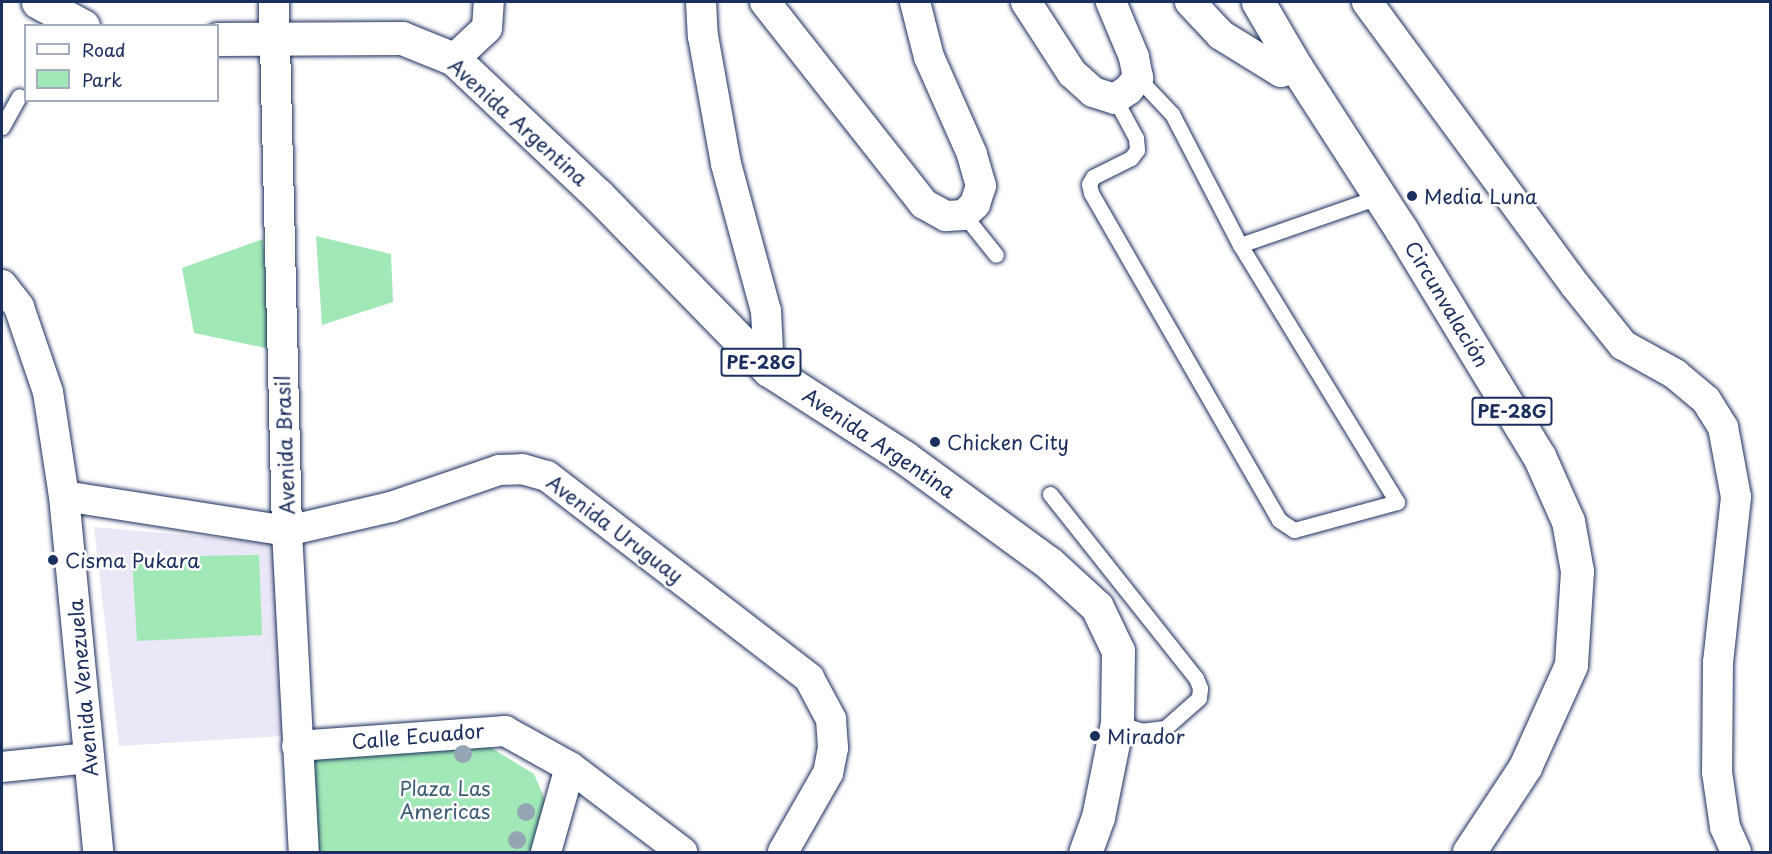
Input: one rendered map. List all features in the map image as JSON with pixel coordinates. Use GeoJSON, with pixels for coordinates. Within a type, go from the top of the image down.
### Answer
{"type":"FeatureCollection","features":[{"type":"Feature","properties":{"kind":"highway"},"geometry":{"type":"LineString","coordinates":[[38,2],[79,24]]}},
{"type":"Feature","properties":{"kind":"highway","name":"Circunvalación"},"geometry":{"type":"LineString","coordinates":[[1258,2],[1296,67],[1402,231],[1539,456],[1568,521],[1577,571],[1571,665],[1525,767],[1469,852]]}},
{"type":"Feature","properties":{"kind":"highway","name":"Avenida Argentina"},"geometry":{"type":"LineString","coordinates":[[219,39],[402,38],[454,60],[598,195],[769,370],[904,457],[1049,562],[1097,607],[1118,651],[1117,723],[1098,817],[1085,852]]}},
{"type":"Feature","properties":{"kind":"street","name":"Avenida Brasil"},"geometry":{"type":"LineString","coordinates":[[274,2],[273,37],[287,531],[304,852]]}},
{"type":"Feature","properties":{"kind":"street"},"geometry":{"type":"LineString","coordinates":[[454,60],[487,28],[489,2]]}},
{"type":"Feature","properties":{"kind":"street"},"geometry":{"type":"LineString","coordinates":[[701,2],[703,36],[726,164],[766,310],[769,370]]}},
{"type":"Feature","properties":{"kind":"street"},"geometry":{"type":"LineString","coordinates":[[765,2],[924,204],[946,216],[964,216],[975,204],[981,186],[972,154],[929,57],[915,2]]}},
{"type":"Feature","properties":{"kind":"street"},"geometry":{"type":"LineString","coordinates":[[1026,2],[1072,74],[1093,92],[1115,99],[1128,90],[1138,78],[1134,57],[1111,2]]}},
{"type":"Feature","properties":{"kind":"street"},"geometry":{"type":"LineString","coordinates":[[1190,2],[1221,35],[1281,72],[1296,67]]}},
{"type":"Feature","properties":{"kind":"street"},"geometry":{"type":"LineString","coordinates":[[1367,2],[1575,285],[1623,345],[1675,374],[1706,399],[1723,427],[1736,497],[1718,662],[1717,772],[1725,827],[1736,852]]}},
{"type":"Feature","properties":{"kind":"street","name":"Avenida Venezuela"},"geometry":{"type":"LineString","coordinates":[[2,285],[19,307],[48,392],[64,496],[98,852]]}},
{"type":"Feature","properties":{"kind":"street","name":"Avenida Uruguay"},"geometry":{"type":"LineString","coordinates":[[64,496],[287,531],[391,507],[499,470],[522,469],[547,476],[809,678],[831,719],[833,748],[828,774],[783,852]]}},
{"type":"Feature","properties":{"kind":"street","name":"Calle Ecuador"},"geometry":{"type":"LineString","coordinates":[[297,746],[498,730],[511,733],[570,767],[682,852]]}},
{"type":"Feature","properties":{"kind":"street"},"geometry":{"type":"LineString","coordinates":[[2,767],[89,758]]}},
{"type":"Feature","properties":{"kind":"street"},"geometry":{"type":"LineString","coordinates":[[546,852],[570,767]]}},
{"type":"Feature","properties":{"kind":"lane"},"geometry":{"type":"LineString","coordinates":[[1115,99],[1136,138],[1137,150],[1131,158],[1093,177],[1089,184],[1091,193],[1279,520],[1294,530],[1397,502],[1240,245],[1172,114],[1138,78]]}},
{"type":"Feature","properties":{"kind":"lane"},"geometry":{"type":"LineString","coordinates":[[2,127],[19,96]]}},
{"type":"Feature","properties":{"kind":"lane"},"geometry":{"type":"LineString","coordinates":[[1240,245],[1366,201]]}},
{"type":"Feature","properties":{"kind":"lane"},"geometry":{"type":"LineString","coordinates":[[964,216],[996,255]]}},
{"type":"Feature","properties":{"kind":"lane"},"geometry":{"type":"LineString","coordinates":[[1050,494],[1196,678],[1200,688],[1199,698],[1165,728],[1142,731],[1117,723]]}},
{"type":"Feature","properties":{"kind":"shaded area"},"geometry":{"type":"Polygon","coordinates":[[[94,527],[277,543],[282,736],[119,746],[94,527]]]}},
{"type":"Feature","properties":{"kind":"green space"},"geometry":{"type":"Polygon","coordinates":[[[316,236],[391,254],[393,302],[322,325],[316,236]]]}},
{"type":"Feature","properties":{"kind":"green space"},"geometry":{"type":"Polygon","coordinates":[[[263,239],[271,349],[194,333],[182,268],[263,239]]]}},
{"type":"Feature","properties":{"kind":"green space"},"geometry":{"type":"Polygon","coordinates":[[[259,555],[262,635],[137,641],[132,557],[259,555]]]}},
{"type":"Feature","properties":{"kind":"green space","name":"Plaza Las Americas"},"geometry":{"type":"Polygon","coordinates":[[[485,744],[534,774],[548,807],[532,852],[308,852],[302,769],[325,751],[485,744]]]}},
{"type":"Feature","properties":{"kind":"place","name":"Media Luna"},"geometry":{"type":"Point","coordinates":[1412,196]}},
{"type":"Feature","properties":{"kind":"place","name":"Chicken City"},"geometry":{"type":"Point","coordinates":[935,442]}},
{"type":"Feature","properties":{"kind":"place","name":"Cisma Pukara"},"geometry":{"type":"Point","coordinates":[53,560]}},
{"type":"Feature","properties":{"kind":"place","name":"Mirador"},"geometry":{"type":"Point","coordinates":[1095,736]}}]}
